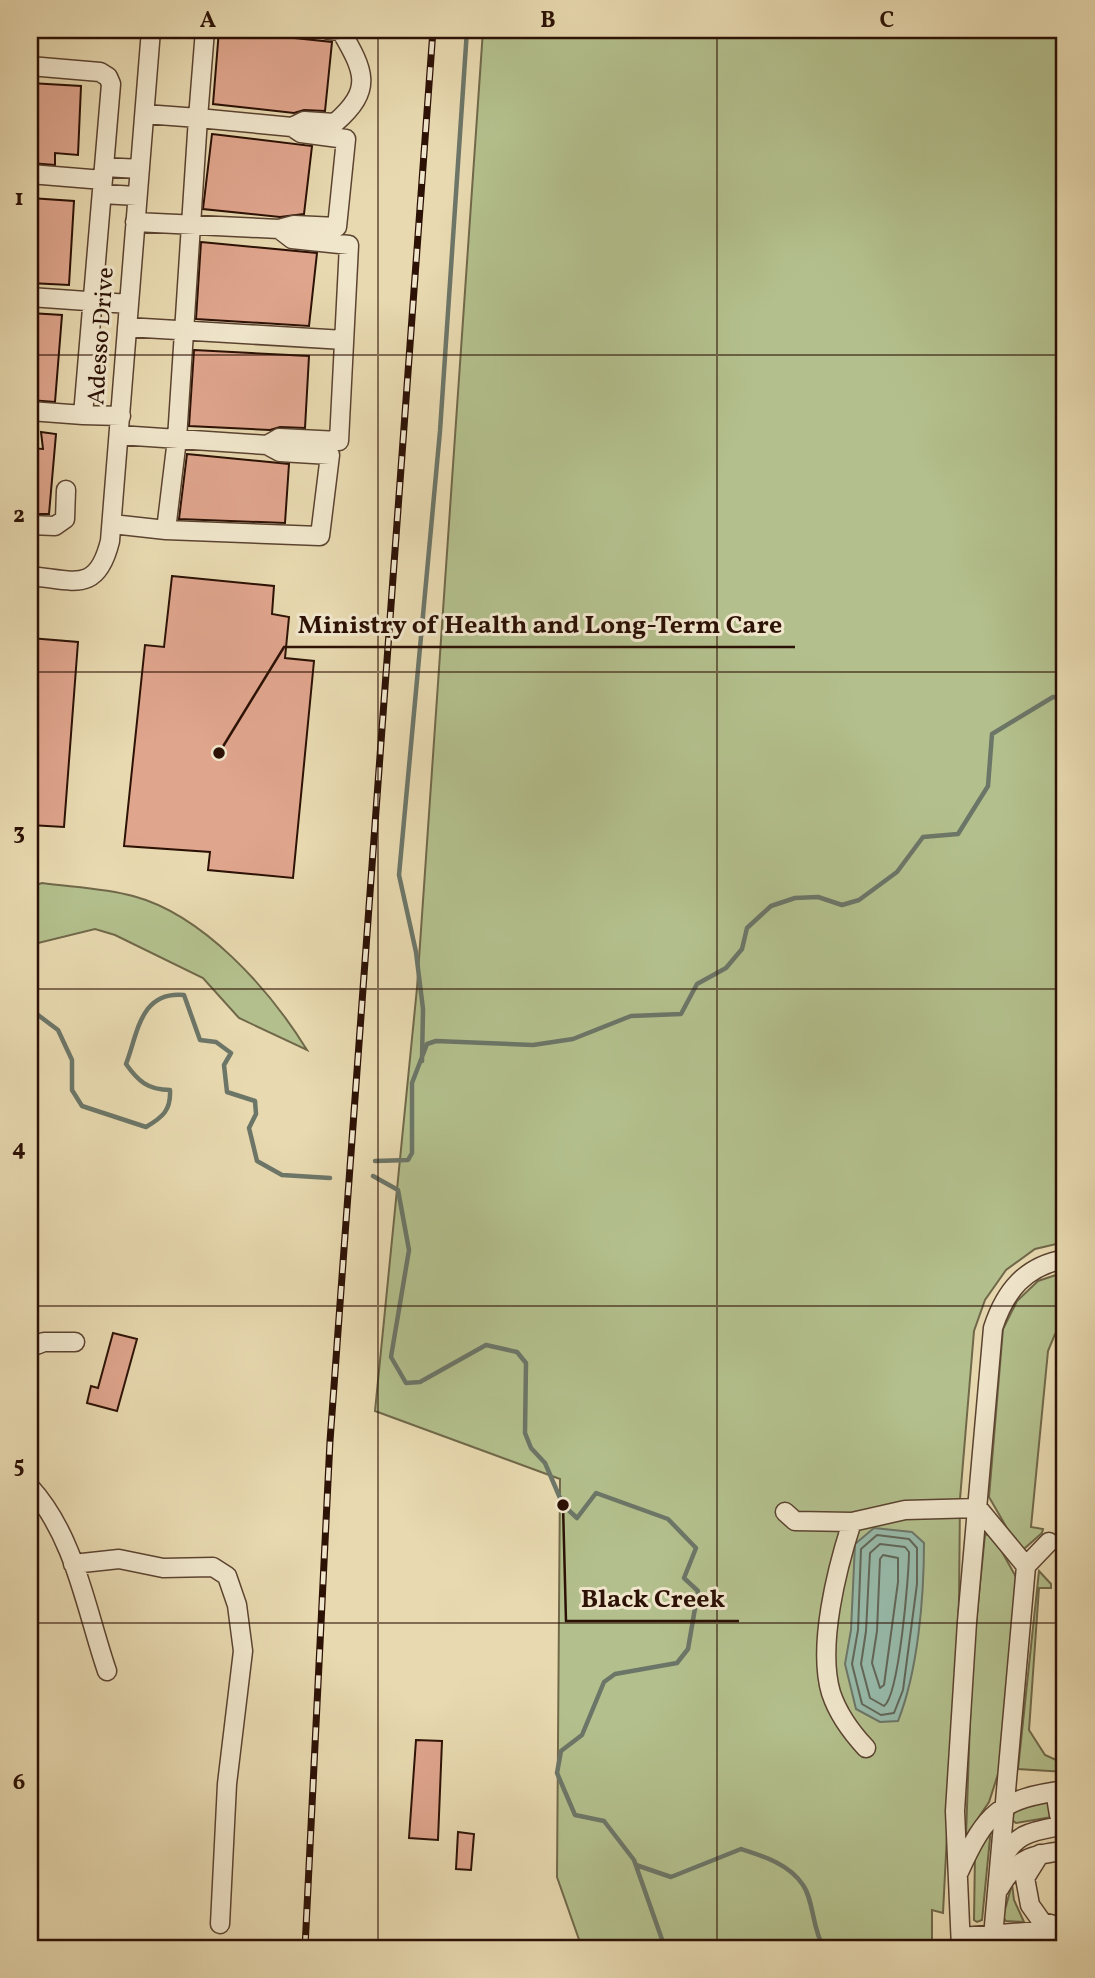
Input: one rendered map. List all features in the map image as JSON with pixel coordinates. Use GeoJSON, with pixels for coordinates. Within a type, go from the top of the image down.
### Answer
{"type":"FeatureCollection","features":[{"type":"Feature","properties":{"kind":"street","name":"Adesso Drive"},"geometry":{"type":"LineString","coordinates":[[30,576],[78,580],[93,577],[100,571],[107,554],[112,524],[151,30]]}},
{"type":"Feature","properties":{"kind":"street"},"geometry":{"type":"LineString","coordinates":[[166,530],[177,439],[182,331],[205,30]]}},
{"type":"Feature","properties":{"kind":"street"},"geometry":{"type":"LineString","coordinates":[[292,127],[304,121],[335,123],[355,105],[362,80],[357,58],[341,31],[328,30]]}},
{"type":"Feature","properties":{"kind":"street"},"geometry":{"type":"LineString","coordinates":[[30,66],[100,72],[108,77],[111,84],[83,415]]}},
{"type":"Feature","properties":{"kind":"street"},"geometry":{"type":"LineString","coordinates":[[135,222],[190,222],[279,229],[294,225],[337,227],[346,139],[312,136],[292,127],[145,114]]}},
{"type":"Feature","properties":{"kind":"street"},"geometry":{"type":"LineString","coordinates":[[30,185],[103,183],[140,169]]}},
{"type":"Feature","properties":{"kind":"street"},"geometry":{"type":"LineString","coordinates":[[30,174],[103,183],[138,196]]}},
{"type":"Feature","properties":{"kind":"street"},"geometry":{"type":"LineString","coordinates":[[267,445],[279,438],[339,441],[349,244],[292,239],[279,229]]}},
{"type":"Feature","properties":{"kind":"street"},"geometry":{"type":"LineString","coordinates":[[30,297],[129,304]]}},
{"type":"Feature","properties":{"kind":"street"},"geometry":{"type":"LineString","coordinates":[[127,327],[344,340]]}},
{"type":"Feature","properties":{"kind":"street"},"geometry":{"type":"LineString","coordinates":[[30,411],[121,416]]}},
{"type":"Feature","properties":{"kind":"street"},"geometry":{"type":"LineString","coordinates":[[112,524],[166,530],[320,536],[330,455],[280,452],[267,445],[119,435]]}},
{"type":"Feature","properties":{"kind":"street"},"geometry":{"type":"LineString","coordinates":[[30,525],[55,526],[65,519],[66,490]]}},
{"type":"Feature","properties":{"kind":"street"},"geometry":{"type":"LineString","coordinates":[[1065,1259],[1036,1266],[1018,1281],[1002,1302],[992,1328],[967,1622],[955,1811],[961,1943],[992,1942],[1065,1929]]}},
{"type":"Feature","properties":{"kind":"street"},"geometry":{"type":"LineString","coordinates":[[30,1343],[75,1342]]}},
{"type":"Feature","properties":{"kind":"street"},"geometry":{"type":"LineString","coordinates":[[30,1487],[57,1523],[74,1564],[107,1671]]}},
{"type":"Feature","properties":{"kind":"street"},"geometry":{"type":"LineString","coordinates":[[785,1512],[795,1521],[852,1522],[905,1510],[978,1508]]}},
{"type":"Feature","properties":{"kind":"street"},"geometry":{"type":"LineString","coordinates":[[978,1508],[1027,1566]]}},
{"type":"Feature","properties":{"kind":"street"},"geometry":{"type":"LineString","coordinates":[[852,1522],[843,1551],[826,1652],[831,1693],[849,1730],[866,1748]]}},
{"type":"Feature","properties":{"kind":"street"},"geometry":{"type":"LineString","coordinates":[[992,1942],[1027,1566],[1049,1542]]}},
{"type":"Feature","properties":{"kind":"street"},"geometry":{"type":"LineString","coordinates":[[74,1564],[119,1559],[163,1568],[213,1567],[227,1577],[237,1605],[243,1651],[227,1784],[220,1924]]}},
{"type":"Feature","properties":{"kind":"street"},"geometry":{"type":"LineString","coordinates":[[958,1875],[985,1822],[1006,1805],[1039,1793],[1064,1790]]}},
{"type":"Feature","properties":{"kind":"street"},"geometry":{"type":"LineString","coordinates":[[999,1866],[1010,1845],[1028,1833],[1065,1822],[1059,1815],[1057,1803],[1064,1790]]}},
{"type":"Feature","properties":{"kind":"street"},"geometry":{"type":"LineString","coordinates":[[996,1896],[1009,1872],[1031,1855],[1065,1851]]}},
{"type":"Feature","properties":{"kind":"street"},"geometry":{"type":"LineString","coordinates":[[1041,1854],[1026,1878],[1030,1905],[1042,1922],[1065,1929]]}},
{"type":"Feature","properties":{"kind":"green space"},"geometry":{"type":"Polygon","coordinates":[[[483,30],[1065,30],[1065,1242],[1035,1249],[1006,1270],[985,1300],[974,1331],[960,1499],[959,1601],[943,1913],[932,1910],[932,1948],[582,1948],[557,1877],[560,1479],[375,1411],[417,988],[483,30]]]}},
{"type":"Feature","properties":{"kind":"green space"},"geometry":{"type":"Polygon","coordinates":[[[42,883],[122,893],[159,906],[185,920],[210,937],[254,980],[307,1050],[239,1018],[203,978],[115,935],[95,929],[30,945],[30,887],[42,883]]]}},
{"type":"Feature","properties":{"kind":"green space"},"geometry":{"type":"Polygon","coordinates":[[[1065,1272],[1065,1324],[1055,1334],[1048,1351],[1031,1527],[1043,1529],[1025,1548],[1019,1549],[989,1497],[1003,1329],[1017,1301],[1038,1281],[1065,1272]]]}},
{"type":"Feature","properties":{"kind":"green space"},"geometry":{"type":"Polygon","coordinates":[[[992,1534],[1016,1577],[1000,1768],[989,1802],[966,1836],[972,1663],[985,1535],[992,1534]]]}},
{"type":"Feature","properties":{"kind":"green space"},"geometry":{"type":"Polygon","coordinates":[[[1039,1571],[1051,1584],[1051,1588],[1039,1588],[1029,1730],[1045,1755],[1065,1764],[1065,1772],[1018,1769],[1039,1571]]]}},
{"type":"Feature","properties":{"kind":"green space"},"geometry":{"type":"Polygon","coordinates":[[[1049,1799],[1052,1817],[1016,1823],[1012,1820],[1014,1811],[1049,1799]]]}},
{"type":"Feature","properties":{"kind":"green space"},"geometry":{"type":"Polygon","coordinates":[[[991,1828],[982,1920],[977,1922],[974,1920],[975,1854],[991,1828]]]}},
{"type":"Feature","properties":{"kind":"green space"},"geometry":{"type":"Polygon","coordinates":[[[1012,1884],[1014,1900],[1024,1922],[1006,1921],[1003,1917],[1012,1884]]]}},
{"type":"Feature","properties":{"kind":"water"},"geometry":{"type":"Polygon","coordinates":[[[874,1528],[912,1532],[924,1543],[923,1587],[915,1657],[898,1721],[880,1722],[856,1709],[845,1664],[851,1630],[855,1544],[874,1528]]]}},
{"type":"Feature","properties":{"kind":"building"},"geometry":{"type":"Polygon","coordinates":[[[219,30],[332,42],[325,111],[304,110],[294,113],[213,104],[219,30]]]}},
{"type":"Feature","properties":{"kind":"building"},"geometry":{"type":"Polygon","coordinates":[[[30,83],[81,86],[78,155],[55,153],[55,165],[30,163],[30,83]]]}},
{"type":"Feature","properties":{"kind":"building"},"geometry":{"type":"Polygon","coordinates":[[[212,134],[312,146],[304,214],[280,217],[203,209],[212,134]]]}},
{"type":"Feature","properties":{"kind":"building"},"geometry":{"type":"Polygon","coordinates":[[[30,198],[74,201],[69,285],[30,283],[30,198]]]}},
{"type":"Feature","properties":{"kind":"building"},"geometry":{"type":"Polygon","coordinates":[[[201,242],[317,253],[309,326],[196,319],[201,242]]]}},
{"type":"Feature","properties":{"kind":"building"},"geometry":{"type":"Polygon","coordinates":[[[30,313],[62,315],[55,402],[30,400],[30,313]]]}},
{"type":"Feature","properties":{"kind":"building"},"geometry":{"type":"Polygon","coordinates":[[[194,350],[309,356],[305,428],[280,427],[270,430],[189,426],[194,350]]]}},
{"type":"Feature","properties":{"kind":"building"},"geometry":{"type":"Polygon","coordinates":[[[41,432],[56,434],[49,514],[30,514],[30,448],[43,449],[41,432]]]}},
{"type":"Feature","properties":{"kind":"building"},"geometry":{"type":"Polygon","coordinates":[[[187,454],[289,464],[285,523],[179,519],[187,454]]]}},
{"type":"Feature","properties":{"kind":"building"},"geometry":{"type":"Polygon","coordinates":[[[172,576],[274,586],[272,614],[289,617],[285,658],[314,661],[293,878],[208,870],[210,852],[124,846],[145,645],[164,647],[172,576]]]}},
{"type":"Feature","properties":{"kind":"building"},"geometry":{"type":"Polygon","coordinates":[[[30,638],[78,642],[64,827],[30,825],[30,638]]]}},
{"type":"Feature","properties":{"kind":"building"},"geometry":{"type":"Polygon","coordinates":[[[113,1333],[137,1339],[117,1411],[87,1403],[91,1386],[98,1388],[113,1333]]]}},
{"type":"Feature","properties":{"kind":"building"},"geometry":{"type":"Polygon","coordinates":[[[416,1740],[442,1741],[438,1840],[409,1838],[416,1740]]]}},
{"type":"Feature","properties":{"kind":"building"},"geometry":{"type":"Polygon","coordinates":[[[458,1832],[474,1834],[471,1870],[456,1869],[458,1832]]]}},
{"type":"Feature","properties":{"kind":"waterway"},"geometry":{"type":"LineString","coordinates":[[422,1061],[423,1009],[416,952],[399,875],[440,431],[467,30]]}},
{"type":"Feature","properties":{"kind":"waterway"},"geometry":{"type":"LineString","coordinates":[[375,1161],[408,1160],[412,1153],[412,1083],[427,1044],[436,1041],[533,1045],[573,1039],[631,1016],[681,1014],[697,984],[726,968],[742,949],[747,928],[771,906],[795,898],[818,897],[842,905],[859,900],[897,872],[923,837],[958,834],[988,786],[992,734],[1053,697],[1065,699]]}},
{"type":"Feature","properties":{"kind":"waterway"},"geometry":{"type":"LineString","coordinates":[[30,1009],[58,1030],[72,1060],[72,1090],[82,1106],[146,1127],[165,1112],[170,1090],[144,1083],[126,1064],[138,1027],[149,1007],[169,996],[184,995],[200,1040],[216,1042],[231,1053],[224,1065],[227,1092],[255,1101],[256,1114],[249,1128],[257,1161],[282,1175],[330,1178]]}},
{"type":"Feature","properties":{"kind":"waterway"},"geometry":{"type":"LineString","coordinates":[[373,1176],[398,1190],[409,1250],[391,1357],[406,1383],[420,1382],[486,1345],[517,1352],[526,1363],[525,1433],[531,1448],[545,1463],[563,1505],[577,1518],[596,1493],[668,1519],[696,1548],[684,1578],[698,1591],[688,1649],[677,1663],[615,1674],[604,1682],[582,1735],[561,1751],[557,1773],[575,1815],[604,1821],[634,1860],[665,1948]]}},
{"type":"Feature","properties":{"kind":"waterway"},"geometry":{"type":"LineString","coordinates":[[636,1865],[671,1877],[741,1849],[767,1858],[790,1871],[803,1885],[824,1948]]}},
{"type":"Feature","properties":{"kind":"waterway"},"geometry":{"type":"LineString","coordinates":[[840,1948],[860,1941],[867,1948]]}},
{"type":"Feature","properties":{"kind":"railway"},"geometry":{"type":"LineString","coordinates":[[305,1948],[330,1441],[433,30]]}},
{"type":"Feature","properties":{"kind":"place","name":"Ministry of Health and Long-Term Care"},"geometry":{"type":"Point","coordinates":[219,753]}},
{"type":"Feature","properties":{"kind":"place","name":"Black Creek"},"geometry":{"type":"Point","coordinates":[563,1505]}}]}
